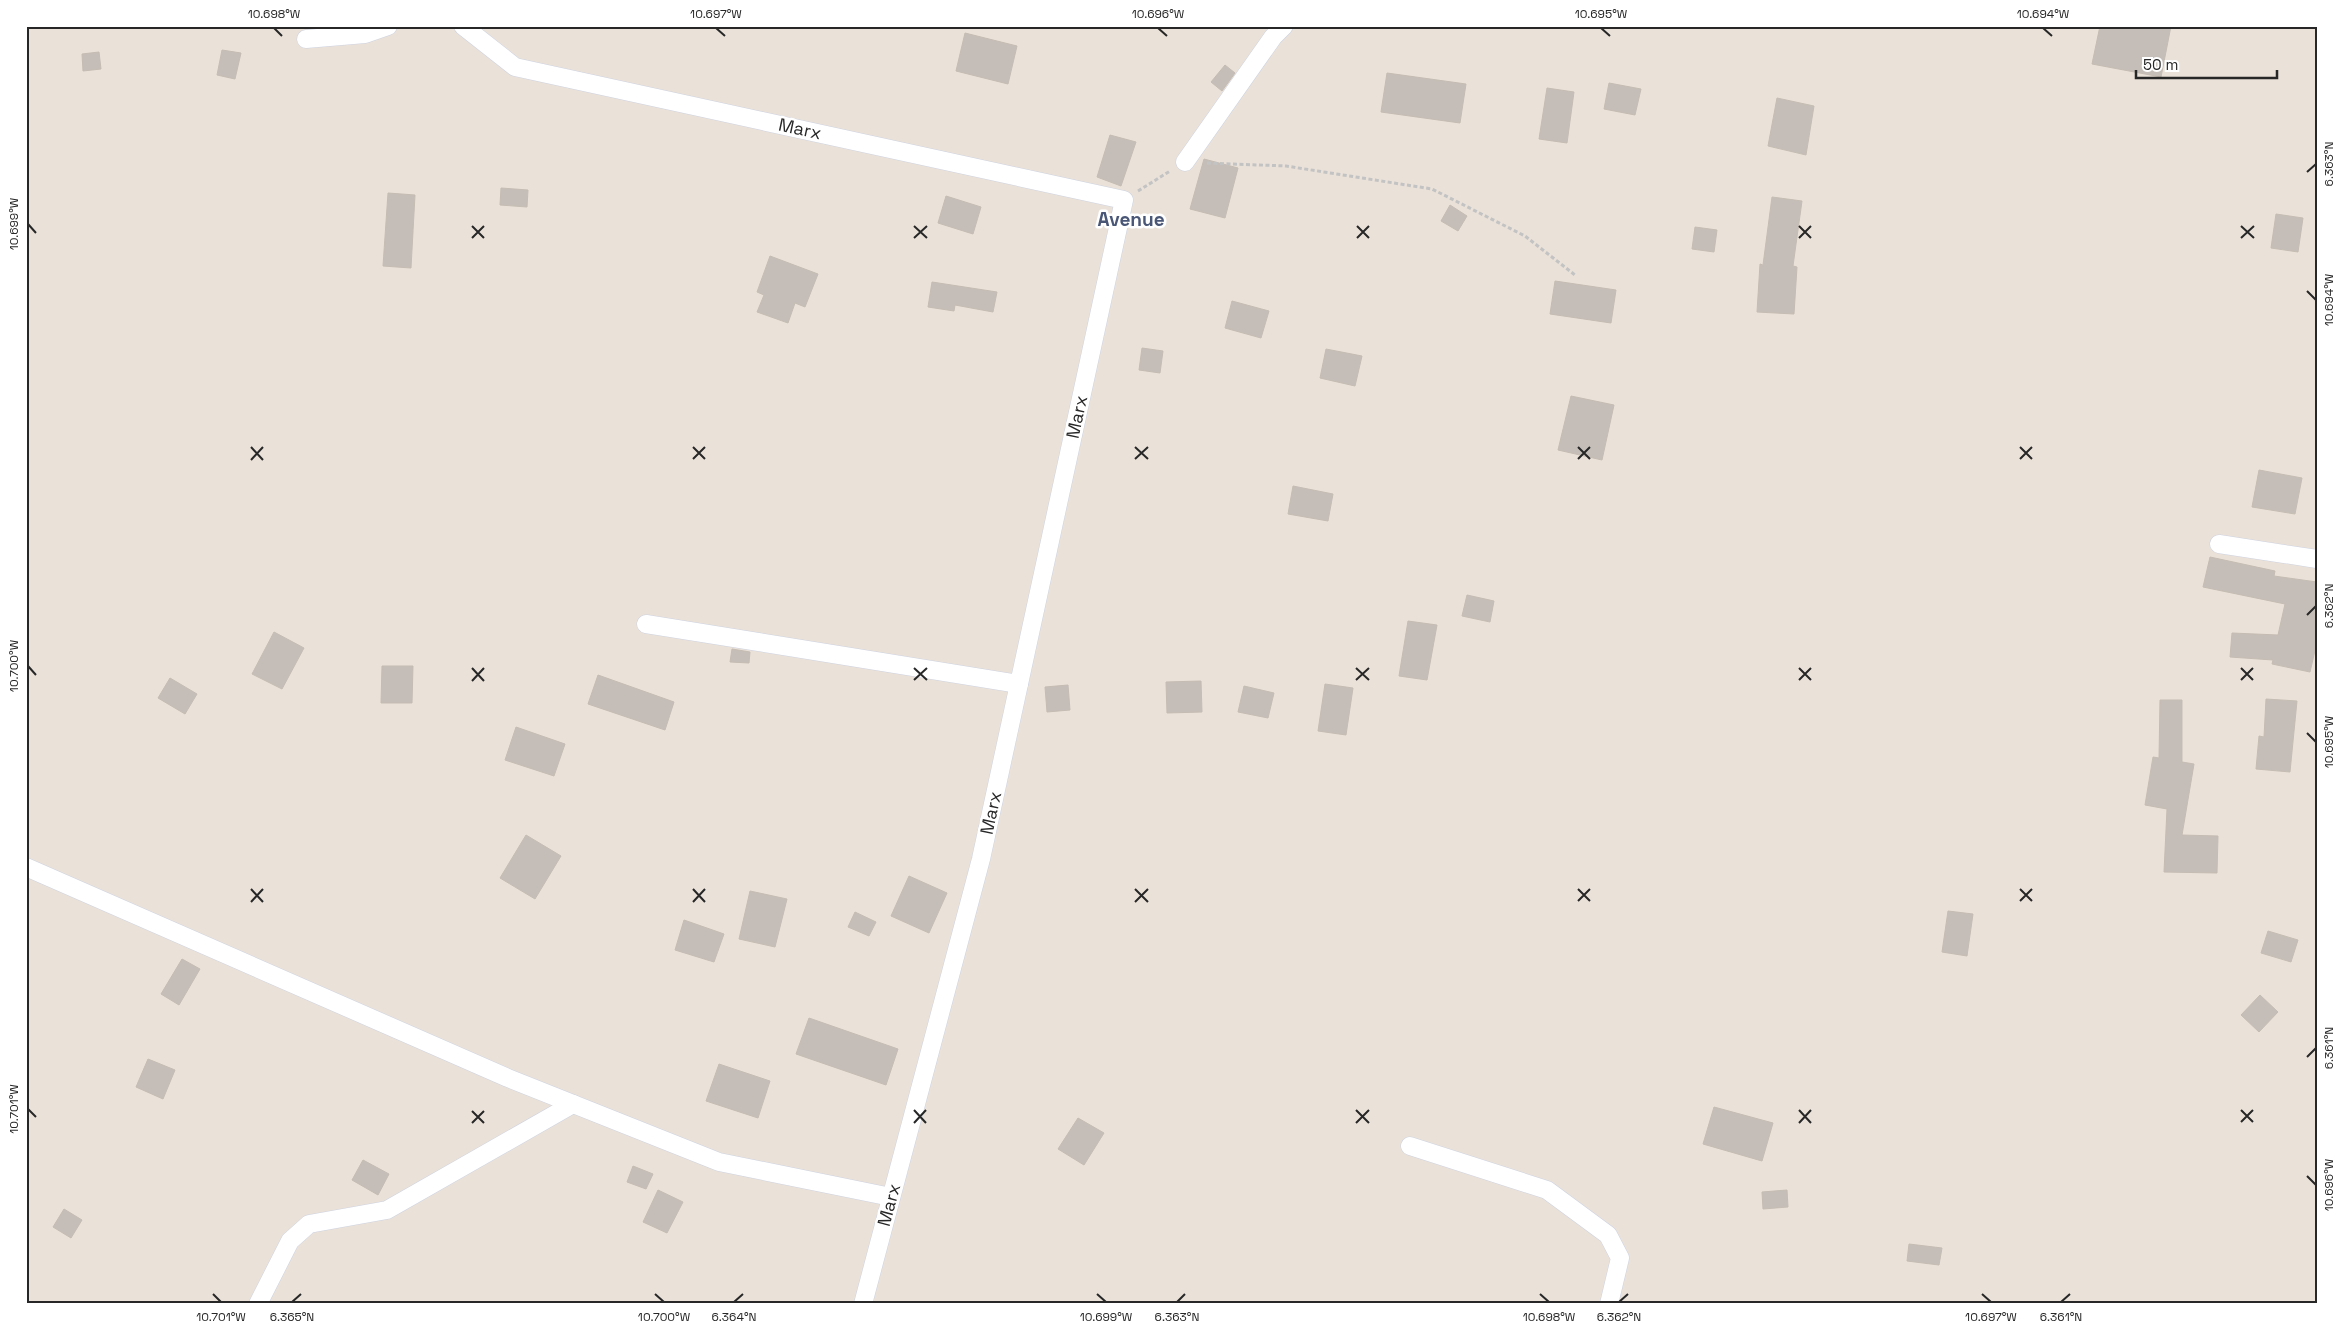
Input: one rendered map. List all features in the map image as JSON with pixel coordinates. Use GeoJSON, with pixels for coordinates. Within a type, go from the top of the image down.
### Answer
{"type":"FeatureCollection","features":[{"type":"Feature","properties":{"kind":"street"},"geometry":{"type":"LineString","coordinates":[[306,39],[365,34],[388,26]]}},
{"type":"Feature","properties":{"kind":"street","name":"Marx"},"geometry":{"type":"LineString","coordinates":[[463,26],[515,67],[1124,200],[981,859],[863,1304]]}},
{"type":"Feature","properties":{"kind":"street"},"geometry":{"type":"LineString","coordinates":[[1185,162],[1273,37],[1284,26]]}},
{"type":"Feature","properties":{"kind":"street"},"geometry":{"type":"LineString","coordinates":[[2219,544],[2317,559]]}},
{"type":"Feature","properties":{"kind":"street"},"geometry":{"type":"LineString","coordinates":[[646,624],[1019,684]]}},
{"type":"Feature","properties":{"kind":"street"},"geometry":{"type":"LineString","coordinates":[[26,867],[490,1070],[719,1162],[891,1197]]}},
{"type":"Feature","properties":{"kind":"street"},"geometry":{"type":"LineString","coordinates":[[258,1304],[290,1241],[309,1224],[387,1210],[573,1104]]}},
{"type":"Feature","properties":{"kind":"street"},"geometry":{"type":"LineString","coordinates":[[1410,1146],[1547,1190],[1608,1234],[1620,1258],[1608,1304]]}},
{"type":"Feature","properties":{"kind":"path"},"geometry":{"type":"LineString","coordinates":[[1124,200],[1185,162],[1286,166],[1432,189],[1525,236],[1575,274]]}},
{"type":"Feature","properties":{"kind":"building"},"geometry":{"type":"Polygon","coordinates":[[[2100,26],[2171,26],[2161,77],[2092,64],[2100,26]]]}},
{"type":"Feature","properties":{"kind":"building"},"geometry":{"type":"Polygon","coordinates":[[[965,33],[1017,46],[1008,84],[956,71],[965,33]]]}},
{"type":"Feature","properties":{"kind":"building"},"geometry":{"type":"Polygon","coordinates":[[[222,50],[241,53],[235,79],[217,75],[222,50]]]}},
{"type":"Feature","properties":{"kind":"building"},"geometry":{"type":"Polygon","coordinates":[[[99,52],[101,69],[83,71],[82,54],[99,52]]]}},
{"type":"Feature","properties":{"kind":"building"},"geometry":{"type":"Polygon","coordinates":[[[1225,65],[1235,73],[1222,91],[1211,82],[1225,65]]]}},
{"type":"Feature","properties":{"kind":"building"},"geometry":{"type":"Polygon","coordinates":[[[1387,73],[1466,84],[1460,123],[1381,112],[1387,73]]]}},
{"type":"Feature","properties":{"kind":"building"},"geometry":{"type":"Polygon","coordinates":[[[1609,83],[1641,89],[1635,115],[1604,109],[1609,83]]]}},
{"type":"Feature","properties":{"kind":"building"},"geometry":{"type":"Polygon","coordinates":[[[1547,88],[1574,92],[1567,143],[1539,139],[1547,88]]]}},
{"type":"Feature","properties":{"kind":"building"},"geometry":{"type":"Polygon","coordinates":[[[1777,98],[1814,106],[1806,155],[1768,146],[1777,98]]]}},
{"type":"Feature","properties":{"kind":"building"},"geometry":{"type":"Polygon","coordinates":[[[1110,135],[1136,142],[1121,186],[1097,177],[1110,135]]]}},
{"type":"Feature","properties":{"kind":"building"},"geometry":{"type":"Polygon","coordinates":[[[1204,159],[1238,168],[1225,218],[1190,209],[1204,159]]]}},
{"type":"Feature","properties":{"kind":"building"},"geometry":{"type":"Polygon","coordinates":[[[501,188],[528,190],[527,207],[500,205],[501,188]]]}},
{"type":"Feature","properties":{"kind":"building"},"geometry":{"type":"Polygon","coordinates":[[[388,193],[415,195],[411,268],[383,266],[388,193]]]}},
{"type":"Feature","properties":{"kind":"building"},"geometry":{"type":"Polygon","coordinates":[[[946,196],[981,207],[973,234],[938,223],[946,196]]]}},
{"type":"Feature","properties":{"kind":"building"},"geometry":{"type":"Polygon","coordinates":[[[1772,197],[1802,201],[1793,266],[1797,267],[1794,314],[1757,312],[1760,264],[1763,265],[1772,197]]]}},
{"type":"Feature","properties":{"kind":"building"},"geometry":{"type":"Polygon","coordinates":[[[1450,205],[1467,216],[1458,231],[1441,221],[1450,205]]]}},
{"type":"Feature","properties":{"kind":"building"},"geometry":{"type":"Polygon","coordinates":[[[2276,214],[2303,218],[2298,252],[2271,248],[2276,214]]]}},
{"type":"Feature","properties":{"kind":"building"},"geometry":{"type":"Polygon","coordinates":[[[1695,227],[1717,230],[1714,252],[1692,249],[1695,227]]]}},
{"type":"Feature","properties":{"kind":"building"},"geometry":{"type":"Polygon","coordinates":[[[770,256],[818,274],[805,307],[795,303],[788,323],[757,312],[764,295],[757,292],[770,256]]]}},
{"type":"Feature","properties":{"kind":"building"},"geometry":{"type":"Polygon","coordinates":[[[1555,281],[1616,290],[1611,323],[1550,314],[1555,281]]]}},
{"type":"Feature","properties":{"kind":"building"},"geometry":{"type":"Polygon","coordinates":[[[932,282],[997,292],[993,312],[955,305],[954,311],[928,307],[932,282]]]}},
{"type":"Feature","properties":{"kind":"building"},"geometry":{"type":"Polygon","coordinates":[[[1232,301],[1269,311],[1261,338],[1225,328],[1232,301]]]}},
{"type":"Feature","properties":{"kind":"building"},"geometry":{"type":"Polygon","coordinates":[[[1142,348],[1163,351],[1160,373],[1139,370],[1142,348]]]}},
{"type":"Feature","properties":{"kind":"building"},"geometry":{"type":"Polygon","coordinates":[[[1326,349],[1362,356],[1355,386],[1320,378],[1326,349]]]}},
{"type":"Feature","properties":{"kind":"building"},"geometry":{"type":"Polygon","coordinates":[[[1571,396],[1614,405],[1602,460],[1558,450],[1571,396]]]}},
{"type":"Feature","properties":{"kind":"building"},"geometry":{"type":"Polygon","coordinates":[[[2259,470],[2302,478],[2295,514],[2252,507],[2259,470]]]}},
{"type":"Feature","properties":{"kind":"building"},"geometry":{"type":"Polygon","coordinates":[[[1293,486],[1333,494],[1328,521],[1288,514],[1293,486]]]}},
{"type":"Feature","properties":{"kind":"building"},"geometry":{"type":"Polygon","coordinates":[[[2210,557],[2275,571],[2274,576],[2317,582],[2317,642],[2310,672],[2272,664],[2273,660],[2230,657],[2232,633],[2278,635],[2285,604],[2203,587],[2210,557]]]}},
{"type":"Feature","properties":{"kind":"building"},"geometry":{"type":"Polygon","coordinates":[[[1467,595],[1494,601],[1490,622],[1462,616],[1467,595]]]}},
{"type":"Feature","properties":{"kind":"building"},"geometry":{"type":"Polygon","coordinates":[[[1408,621],[1437,625],[1427,680],[1399,676],[1408,621]]]}},
{"type":"Feature","properties":{"kind":"building"},"geometry":{"type":"Polygon","coordinates":[[[274,632],[304,648],[282,689],[252,674],[274,632]]]}},
{"type":"Feature","properties":{"kind":"building"},"geometry":{"type":"Polygon","coordinates":[[[732,649],[750,652],[749,663],[730,662],[732,649]]]}},
{"type":"Feature","properties":{"kind":"building"},"geometry":{"type":"Polygon","coordinates":[[[382,666],[413,666],[412,703],[381,703],[382,666]]]}},
{"type":"Feature","properties":{"kind":"building"},"geometry":{"type":"Polygon","coordinates":[[[598,675],[674,702],[665,730],[588,704],[598,675]]]}},
{"type":"Feature","properties":{"kind":"building"},"geometry":{"type":"Polygon","coordinates":[[[170,678],[197,694],[185,714],[158,698],[170,678]]]}},
{"type":"Feature","properties":{"kind":"building"},"geometry":{"type":"Polygon","coordinates":[[[1201,681],[1202,712],[1167,713],[1166,682],[1201,681]]]}},
{"type":"Feature","properties":{"kind":"building"},"geometry":{"type":"Polygon","coordinates":[[[1325,684],[1353,688],[1346,735],[1318,731],[1325,684]]]}},
{"type":"Feature","properties":{"kind":"building"},"geometry":{"type":"Polygon","coordinates":[[[1068,685],[1070,710],[1047,712],[1045,687],[1068,685]]]}},
{"type":"Feature","properties":{"kind":"building"},"geometry":{"type":"Polygon","coordinates":[[[1244,686],[1274,693],[1268,718],[1238,712],[1244,686]]]}},
{"type":"Feature","properties":{"kind":"building"},"geometry":{"type":"Polygon","coordinates":[[[2266,699],[2297,701],[2290,772],[2256,769],[2259,736],[2264,737],[2266,699]]]}},
{"type":"Feature","properties":{"kind":"building"},"geometry":{"type":"Polygon","coordinates":[[[2160,700],[2182,700],[2182,762],[2194,764],[2182,835],[2218,836],[2217,873],[2164,872],[2167,809],[2145,805],[2153,757],[2159,758],[2160,700]]]}},
{"type":"Feature","properties":{"kind":"building"},"geometry":{"type":"Polygon","coordinates":[[[516,727],[565,744],[554,776],[505,760],[516,727]]]}},
{"type":"Feature","properties":{"kind":"building"},"geometry":{"type":"Polygon","coordinates":[[[526,835],[561,856],[535,899],[500,878],[526,835]]]}},
{"type":"Feature","properties":{"kind":"building"},"geometry":{"type":"Polygon","coordinates":[[[909,876],[947,893],[929,933],[891,916],[909,876]]]}},
{"type":"Feature","properties":{"kind":"building"},"geometry":{"type":"Polygon","coordinates":[[[750,891],[787,899],[775,947],[739,939],[750,891]]]}},
{"type":"Feature","properties":{"kind":"building"},"geometry":{"type":"Polygon","coordinates":[[[1948,911],[1973,914],[1967,956],[1942,952],[1948,911]]]}},
{"type":"Feature","properties":{"kind":"building"},"geometry":{"type":"Polygon","coordinates":[[[855,912],[876,922],[869,936],[848,927],[855,912]]]}},
{"type":"Feature","properties":{"kind":"building"},"geometry":{"type":"Polygon","coordinates":[[[684,920],[724,934],[714,962],[675,950],[684,920]]]}},
{"type":"Feature","properties":{"kind":"building"},"geometry":{"type":"Polygon","coordinates":[[[2268,931],[2298,940],[2291,962],[2261,953],[2268,931]]]}},
{"type":"Feature","properties":{"kind":"building"},"geometry":{"type":"Polygon","coordinates":[[[182,959],[200,969],[179,1005],[161,994],[182,959]]]}},
{"type":"Feature","properties":{"kind":"building"},"geometry":{"type":"Polygon","coordinates":[[[2260,995],[2278,1012],[2259,1032],[2241,1015],[2260,995]]]}},
{"type":"Feature","properties":{"kind":"building"},"geometry":{"type":"Polygon","coordinates":[[[809,1018],[898,1049],[886,1085],[796,1054],[809,1018]]]}},
{"type":"Feature","properties":{"kind":"building"},"geometry":{"type":"Polygon","coordinates":[[[148,1059],[175,1070],[163,1099],[136,1087],[148,1059]]]}},
{"type":"Feature","properties":{"kind":"building"},"geometry":{"type":"Polygon","coordinates":[[[719,1064],[770,1081],[758,1118],[706,1101],[719,1064]]]}},
{"type":"Feature","properties":{"kind":"building"},"geometry":{"type":"Polygon","coordinates":[[[1714,1107],[1773,1123],[1762,1161],[1703,1144],[1714,1107]]]}},
{"type":"Feature","properties":{"kind":"building"},"geometry":{"type":"Polygon","coordinates":[[[1078,1118],[1104,1133],[1084,1165],[1058,1149],[1078,1118]]]}},
{"type":"Feature","properties":{"kind":"building"},"geometry":{"type":"Polygon","coordinates":[[[363,1160],[389,1174],[378,1195],[352,1180],[363,1160]]]}},
{"type":"Feature","properties":{"kind":"building"},"geometry":{"type":"Polygon","coordinates":[[[633,1166],[653,1174],[646,1189],[627,1182],[633,1166]]]}},
{"type":"Feature","properties":{"kind":"building"},"geometry":{"type":"Polygon","coordinates":[[[658,1190],[683,1202],[667,1233],[643,1222],[658,1190]]]}},
{"type":"Feature","properties":{"kind":"building"},"geometry":{"type":"Polygon","coordinates":[[[1787,1190],[1788,1207],[1763,1209],[1762,1192],[1787,1190]]]}},
{"type":"Feature","properties":{"kind":"building"},"geometry":{"type":"Polygon","coordinates":[[[64,1209],[82,1220],[71,1238],[53,1227],[64,1209]]]}},
{"type":"Feature","properties":{"kind":"building"},"geometry":{"type":"Polygon","coordinates":[[[1909,1244],[1942,1248],[1939,1265],[1907,1261],[1909,1244]]]}},
{"type":"Feature","properties":{"kind":"district","name":"Avenue"},"geometry":{"type":"Point","coordinates":[1131,219]}}]}
